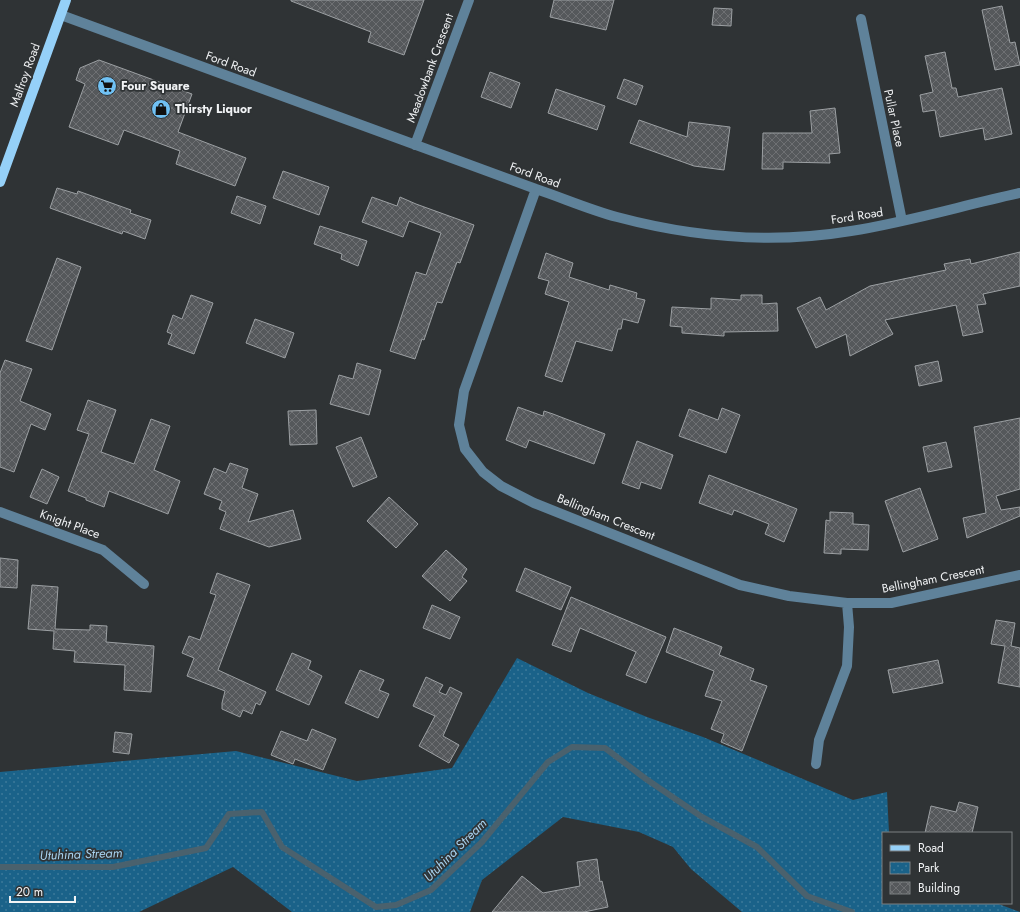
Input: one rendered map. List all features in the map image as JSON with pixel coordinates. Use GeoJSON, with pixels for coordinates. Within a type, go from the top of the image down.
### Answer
{"type":"FeatureCollection","features":[{"type":"Feature","properties":{"kind":"main road","name":"Malfroy Road"},"geometry":{"type":"LineString","coordinates":[[1,177],[66,0]]}},
{"type":"Feature","properties":{"kind":"street","name":"Meadowbank Crescent"},"geometry":{"type":"LineString","coordinates":[[415,145],[469,0]]}},
{"type":"Feature","properties":{"kind":"street","name":"Ford Road"},"geometry":{"type":"LineString","coordinates":[[60,15],[536,189],[615,217],[659,228],[712,235],[753,237],[808,236],[850,232],[1020,193]]}},
{"type":"Feature","properties":{"kind":"street","name":"Pullar Place"},"geometry":{"type":"LineString","coordinates":[[861,19],[902,221]]}},
{"type":"Feature","properties":{"kind":"street","name":"Bellingham Crescent"},"geometry":{"type":"LineString","coordinates":[[536,189],[464,391],[459,425],[466,449],[483,472],[501,486],[534,503],[740,585],[789,596],[847,603],[891,603],[1020,575]]}},
{"type":"Feature","properties":{"kind":"street","name":"Knight Place"},"geometry":{"type":"LineString","coordinates":[[0,512],[104,550],[144,584]]}},
{"type":"Feature","properties":{"kind":"street"},"geometry":{"type":"LineString","coordinates":[[816,764],[819,740],[847,666],[849,627],[847,603]]}},
{"type":"Feature","properties":{"kind":"green space"},"geometry":{"type":"Polygon","coordinates":[[[517,658],[588,693],[647,717],[703,737],[853,800],[887,792],[889,832],[882,832],[882,904],[999,904],[1020,912],[742,912],[691,869],[673,847],[639,832],[563,817],[482,880],[470,912],[292,912],[233,867],[139,912],[0,912],[0,772],[236,751],[357,781],[452,768],[517,658]]]}},
{"type":"Feature","properties":{"kind":"building"},"geometry":{"type":"Polygon","coordinates":[[[291,0],[424,0],[404,55],[368,42],[371,32],[291,0]]]}},
{"type":"Feature","properties":{"kind":"building"},"geometry":{"type":"Polygon","coordinates":[[[554,0],[614,0],[606,30],[550,17],[554,0]]]}},
{"type":"Feature","properties":{"kind":"building"},"geometry":{"type":"Polygon","coordinates":[[[1002,6],[1010,43],[1015,42],[1020,65],[995,70],[982,10],[1002,6]]]}},
{"type":"Feature","properties":{"kind":"building"},"geometry":{"type":"Polygon","coordinates":[[[714,8],[732,9],[731,26],[712,25],[714,8]]]}},
{"type":"Feature","properties":{"kind":"building"},"geometry":{"type":"Polygon","coordinates":[[[945,52],[952,88],[956,88],[958,97],[1002,88],[1012,134],[985,140],[983,128],[940,137],[935,110],[923,112],[920,95],[933,92],[925,56],[945,52]]]}},
{"type":"Feature","properties":{"kind":"building"},"geometry":{"type":"Polygon","coordinates":[[[99,60],[192,94],[178,132],[246,158],[235,186],[176,164],[180,151],[124,130],[118,145],[69,127],[85,84],[76,80],[80,68],[99,60]]]}},
{"type":"Feature","properties":{"kind":"building"},"geometry":{"type":"Polygon","coordinates":[[[490,72],[520,83],[511,108],[481,97],[490,72]]]}},
{"type":"Feature","properties":{"kind":"building"},"geometry":{"type":"Polygon","coordinates":[[[624,79],[643,86],[636,105],[617,98],[624,79]]]}},
{"type":"Feature","properties":{"kind":"building"},"geometry":{"type":"Polygon","coordinates":[[[556,89],[605,106],[597,130],[548,113],[556,89]]]}},
{"type":"Feature","properties":{"kind":"building"},"geometry":{"type":"Polygon","coordinates":[[[835,108],[840,153],[829,154],[830,163],[783,162],[783,169],[762,169],[763,133],[812,133],[810,111],[835,108]]]}},
{"type":"Feature","properties":{"kind":"building"},"geometry":{"type":"Polygon","coordinates":[[[639,120],[687,137],[689,122],[730,127],[724,170],[694,166],[630,143],[639,120]]]}},
{"type":"Feature","properties":{"kind":"building"},"geometry":{"type":"Polygon","coordinates":[[[283,171],[329,187],[319,215],[273,198],[283,171]]]}},
{"type":"Feature","properties":{"kind":"building"},"geometry":{"type":"Polygon","coordinates":[[[57,188],[77,194],[78,191],[131,210],[130,213],[151,220],[145,239],[123,231],[122,234],[50,208],[57,188]]]}},
{"type":"Feature","properties":{"kind":"building"},"geometry":{"type":"Polygon","coordinates":[[[237,196],[266,206],[260,224],[231,213],[237,196]]]}},
{"type":"Feature","properties":{"kind":"building"},"geometry":{"type":"Polygon","coordinates":[[[372,197],[397,206],[400,197],[474,225],[460,263],[457,262],[442,303],[437,302],[424,340],[422,339],[415,359],[390,351],[416,272],[426,275],[441,233],[409,221],[403,237],[362,222],[372,197]]]}},
{"type":"Feature","properties":{"kind":"building"},"geometry":{"type":"Polygon","coordinates":[[[320,226],[367,241],[358,266],[341,259],[342,254],[314,244],[320,226]]]}},
{"type":"Feature","properties":{"kind":"building"},"geometry":{"type":"Polygon","coordinates":[[[1020,252],[1020,286],[983,294],[986,304],[977,305],[983,332],[963,336],[956,305],[885,320],[893,334],[850,356],[846,334],[816,348],[797,308],[820,297],[826,310],[870,286],[946,270],[944,264],[970,259],[971,264],[1020,252]]]}},
{"type":"Feature","properties":{"kind":"building"},"geometry":{"type":"Polygon","coordinates":[[[546,253],[573,263],[569,277],[609,290],[610,285],[637,293],[636,298],[645,300],[638,323],[623,319],[621,329],[618,329],[612,351],[576,341],[562,382],[545,376],[569,302],[545,294],[549,281],[538,278],[546,253]]]}},
{"type":"Feature","properties":{"kind":"building"},"geometry":{"type":"Polygon","coordinates":[[[57,258],[81,267],[52,350],[26,341],[57,258]]]}},
{"type":"Feature","properties":{"kind":"building"},"geometry":{"type":"Polygon","coordinates":[[[191,295],[213,303],[194,354],[168,344],[172,334],[167,332],[173,315],[182,319],[191,295]]]}},
{"type":"Feature","properties":{"kind":"building"},"geometry":{"type":"Polygon","coordinates":[[[741,295],[762,295],[762,304],[777,303],[778,331],[724,332],[724,336],[682,333],[682,327],[670,326],[672,307],[711,309],[711,298],[741,300],[741,295]]]}},
{"type":"Feature","properties":{"kind":"building"},"geometry":{"type":"Polygon","coordinates":[[[255,319],[294,333],[285,358],[246,343],[255,319]]]}},
{"type":"Feature","properties":{"kind":"building"},"geometry":{"type":"Polygon","coordinates":[[[5,360],[32,369],[20,401],[51,414],[45,430],[31,424],[14,472],[0,467],[0,373],[5,360]]]}},
{"type":"Feature","properties":{"kind":"building"},"geometry":{"type":"Polygon","coordinates":[[[938,361],[942,381],[919,386],[915,366],[938,361]]]}},
{"type":"Feature","properties":{"kind":"building"},"geometry":{"type":"Polygon","coordinates":[[[357,363],[381,370],[369,415],[330,404],[339,375],[353,379],[357,363]]]}},
{"type":"Feature","properties":{"kind":"building"},"geometry":{"type":"Polygon","coordinates":[[[88,400],[116,410],[101,452],[134,464],[151,419],[170,426],[154,470],[180,481],[168,514],[109,491],[104,507],[68,491],[89,434],[77,430],[88,400]]]}},
{"type":"Feature","properties":{"kind":"building"},"geometry":{"type":"Polygon","coordinates":[[[518,407],[543,416],[544,411],[605,434],[594,464],[529,440],[526,448],[506,440],[518,407]]]}},
{"type":"Feature","properties":{"kind":"building"},"geometry":{"type":"Polygon","coordinates":[[[722,408],[740,415],[726,453],[679,436],[689,409],[718,420],[722,408]]]}},
{"type":"Feature","properties":{"kind":"building"},"geometry":{"type":"Polygon","coordinates":[[[316,410],[317,444],[290,445],[288,411],[316,410]]]}},
{"type":"Feature","properties":{"kind":"building"},"geometry":{"type":"Polygon","coordinates":[[[1020,418],[1020,489],[996,496],[1001,510],[1020,507],[1020,516],[967,538],[963,518],[986,513],[974,427],[1020,418]]]}},
{"type":"Feature","properties":{"kind":"building"},"geometry":{"type":"Polygon","coordinates":[[[361,437],[377,477],[353,487],[336,447],[361,437]]]}},
{"type":"Feature","properties":{"kind":"building"},"geometry":{"type":"Polygon","coordinates":[[[637,441],[673,455],[661,489],[641,482],[639,489],[622,483],[637,441]]]}},
{"type":"Feature","properties":{"kind":"building"},"geometry":{"type":"Polygon","coordinates":[[[946,442],[952,467],[928,472],[923,447],[946,442]]]}},
{"type":"Feature","properties":{"kind":"building"},"geometry":{"type":"Polygon","coordinates":[[[230,463],[248,469],[242,488],[258,494],[248,522],[293,510],[301,539],[269,547],[220,529],[226,512],[219,509],[222,501],[204,494],[214,468],[226,473],[230,463]]]}},
{"type":"Feature","properties":{"kind":"building"},"geometry":{"type":"Polygon","coordinates":[[[42,469],[59,477],[47,504],[30,497],[42,469]]]}},
{"type":"Feature","properties":{"kind":"building"},"geometry":{"type":"Polygon","coordinates":[[[709,475],[797,509],[784,542],[765,534],[769,524],[734,510],[732,515],[699,503],[709,475]]]}},
{"type":"Feature","properties":{"kind":"building"},"geometry":{"type":"Polygon","coordinates":[[[920,488],[938,539],[903,552],[885,501],[920,488]]]}},
{"type":"Feature","properties":{"kind":"building"},"geometry":{"type":"Polygon","coordinates":[[[389,497],[418,524],[396,548],[367,521],[389,497]]]}},
{"type":"Feature","properties":{"kind":"building"},"geometry":{"type":"Polygon","coordinates":[[[830,512],[853,513],[853,524],[869,525],[868,550],[841,549],[841,554],[824,553],[826,520],[830,521],[830,512]]]}},
{"type":"Feature","properties":{"kind":"building"},"geometry":{"type":"Polygon","coordinates":[[[446,550],[467,569],[462,577],[467,581],[450,601],[422,576],[446,550]]]}},
{"type":"Feature","properties":{"kind":"building"},"geometry":{"type":"Polygon","coordinates":[[[0,558],[18,560],[17,588],[0,587],[0,558]]]}},
{"type":"Feature","properties":{"kind":"building"},"geometry":{"type":"Polygon","coordinates":[[[525,568],[571,587],[561,610],[516,591],[525,568]]]}},
{"type":"Feature","properties":{"kind":"building"},"geometry":{"type":"Polygon","coordinates":[[[217,573],[250,585],[218,670],[266,692],[260,705],[256,703],[252,714],[243,710],[240,717],[222,709],[225,691],[187,676],[194,658],[182,653],[189,636],[200,640],[216,595],[210,593],[217,573]]]}},
{"type":"Feature","properties":{"kind":"building"},"geometry":{"type":"Polygon","coordinates":[[[32,585],[58,587],[55,629],[90,630],[90,625],[107,626],[106,642],[154,646],[151,692],[124,690],[125,665],[74,662],[75,651],[53,649],[54,631],[28,629],[32,585]]]}},
{"type":"Feature","properties":{"kind":"building"},"geometry":{"type":"Polygon","coordinates":[[[571,597],[666,637],[646,683],[626,675],[636,652],[580,628],[571,652],[552,645],[571,597]]]}},
{"type":"Feature","properties":{"kind":"building"},"geometry":{"type":"Polygon","coordinates":[[[432,605],[460,617],[450,639],[423,628],[432,605]]]}},
{"type":"Feature","properties":{"kind":"building"},"geometry":{"type":"Polygon","coordinates":[[[996,620],[1015,623],[1011,646],[1020,648],[1020,687],[998,683],[1005,646],[991,644],[996,620]]]}},
{"type":"Feature","properties":{"kind":"building"},"geometry":{"type":"Polygon","coordinates":[[[674,628],[722,647],[719,655],[754,669],[750,680],[767,686],[742,751],[721,742],[724,734],[711,729],[722,701],[705,696],[714,671],[666,652],[674,628]]]}},
{"type":"Feature","properties":{"kind":"building"},"geometry":{"type":"Polygon","coordinates":[[[292,653],[311,661],[308,669],[322,676],[309,705],[276,690],[292,653]]]}},
{"type":"Feature","properties":{"kind":"building"},"geometry":{"type":"Polygon","coordinates":[[[938,660],[943,683],[893,693],[888,670],[938,660]]]}},
{"type":"Feature","properties":{"kind":"building"},"geometry":{"type":"Polygon","coordinates":[[[360,670],[384,680],[379,690],[389,694],[378,718],[345,703],[360,670]]]}},
{"type":"Feature","properties":{"kind":"building"},"geometry":{"type":"Polygon","coordinates":[[[426,677],[443,685],[439,692],[446,695],[450,687],[462,693],[443,736],[459,745],[449,763],[419,746],[435,716],[413,706],[426,677]]]}},
{"type":"Feature","properties":{"kind":"building"},"geometry":{"type":"Polygon","coordinates":[[[312,729],[336,739],[323,770],[295,759],[293,764],[271,755],[281,731],[307,741],[312,729]]]}},
{"type":"Feature","properties":{"kind":"building"},"geometry":{"type":"Polygon","coordinates":[[[115,732],[132,734],[129,754],[113,752],[115,732]]]}},
{"type":"Feature","properties":{"kind":"building"},"geometry":{"type":"Polygon","coordinates":[[[959,802],[978,807],[972,832],[925,832],[931,806],[956,812],[959,802]]]}},
{"type":"Feature","properties":{"kind":"building"},"geometry":{"type":"Polygon","coordinates":[[[597,859],[600,882],[602,881],[608,907],[584,912],[492,912],[522,876],[543,893],[580,886],[577,862],[597,859]]]}},
{"type":"Feature","properties":{"kind":"waterway","name":"Utuhina Stream"},"geometry":{"type":"LineString","coordinates":[[0,867],[113,867],[206,848],[229,814],[262,812],[282,847],[376,907],[396,905],[431,890],[482,842],[548,762],[572,747],[605,748],[646,779],[702,817],[757,847],[807,896],[852,912]]}},
{"type":"Feature","properties":{"kind":"place","name":"Four Square"},"geometry":{"type":"Point","coordinates":[107,86]}},
{"type":"Feature","properties":{"kind":"place","name":"Thirsty Liquor"},"geometry":{"type":"Point","coordinates":[161,109]}}]}
